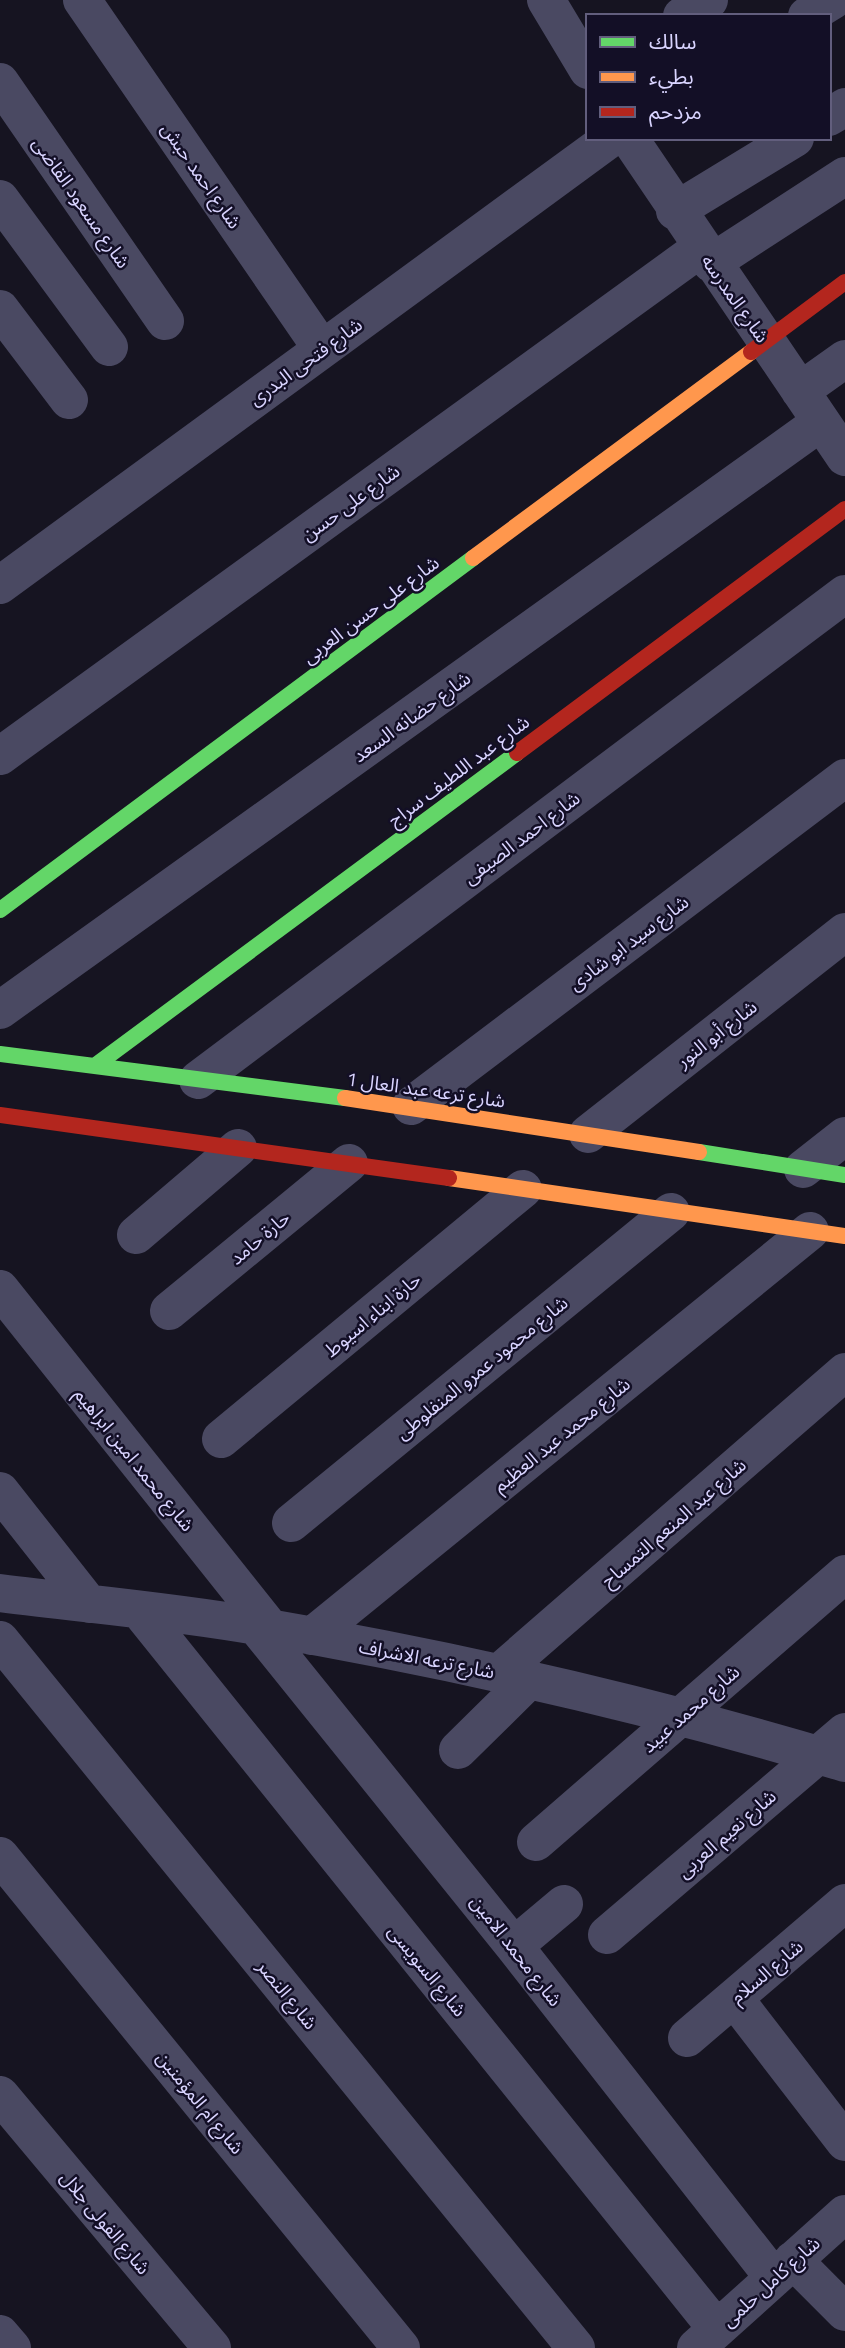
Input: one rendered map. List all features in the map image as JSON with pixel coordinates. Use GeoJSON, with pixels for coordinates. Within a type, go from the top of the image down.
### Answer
{"type":"FeatureCollection","features":[{"type":"Feature","properties":{"kind":"street","name":"شارع احمد حبش"},"geometry":{"type":"LineString","coordinates":[[82,0],[322,349]]}},
{"type":"Feature","properties":{"kind":"street"},"geometry":{"type":"LineString","coordinates":[[685,14],[709,0]]}},
{"type":"Feature","properties":{"kind":"street"},"geometry":{"type":"LineString","coordinates":[[810,14],[833,0]]}},
{"type":"Feature","properties":{"kind":"street"},"geometry":{"type":"LineString","coordinates":[[557,4],[586,66]]}},
{"type":"Feature","properties":{"kind":"street","name":"شارع مسعود القاضى"},"geometry":{"type":"LineString","coordinates":[[0,82],[165,321]]}},
{"type":"Feature","properties":{"kind":"street","name":"شارع فتحى البدرى"},"geometry":{"type":"LineString","coordinates":[[0,585],[608,140]]}},
{"type":"Feature","properties":{"kind":"street","name":"شارع المدرسه"},"geometry":{"type":"LineString","coordinates":[[630,140],[706,256],[845,457]]}},
{"type":"Feature","properties":{"kind":"street"},"geometry":{"type":"LineString","coordinates":[[676,211],[792,140]]}},
{"type":"Feature","properties":{"kind":"street","name":"شارع على حسن"},"geometry":{"type":"LineString","coordinates":[[0,756],[706,256],[845,176]]}},
{"type":"Feature","properties":{"kind":"street"},"geometry":{"type":"LineString","coordinates":[[0,199],[109,348]]}},
{"type":"Feature","properties":{"kind":"street","name":"شارع على حسن العربى"},"geometry":{"type":"LineString","coordinates":[[0,910],[845,282]]}},
{"type":"Feature","properties":{"kind":"street"},"geometry":{"type":"LineString","coordinates":[[0,309],[69,400]]}},
{"type":"Feature","properties":{"kind":"street"},"geometry":{"type":"LineString","coordinates":[[800,391],[845,359]]}},
{"type":"Feature","properties":{"kind":"street","name":"شارع حضانه السعد"},"geometry":{"type":"LineString","coordinates":[[0,1010],[821,422]]}},
{"type":"Feature","properties":{"kind":"street","name":"شارع عبد اللطيف سراج"},"geometry":{"type":"LineString","coordinates":[[96,1065],[845,509]]}},
{"type":"Feature","properties":{"kind":"street","name":"شارع احمد الصيفى"},"geometry":{"type":"LineString","coordinates":[[198,1080],[845,594]]}},
{"type":"Feature","properties":{"kind":"street","name":"شارع سيد ابو شادى"},"geometry":{"type":"LineString","coordinates":[[411,1106],[845,778]]}},
{"type":"Feature","properties":{"kind":"street","name":"شارع أبو النور"},"geometry":{"type":"LineString","coordinates":[[588,1134],[845,932]]}},
{"type":"Feature","properties":{"kind":"street","name":"شارع ترعه عبد العال 1"},"geometry":{"type":"LineString","coordinates":[[0,1054],[411,1106],[845,1175]]}},
{"type":"Feature","properties":{"kind":"street"},"geometry":{"type":"LineString","coordinates":[[0,1115],[827,1233]]}},
{"type":"Feature","properties":{"kind":"street"},"geometry":{"type":"LineString","coordinates":[[803,1169],[845,1136]]}},
{"type":"Feature","properties":{"kind":"street"},"geometry":{"type":"LineString","coordinates":[[136,1235],[238,1148]]}},
{"type":"Feature","properties":{"kind":"street","name":"حارة حامد"},"geometry":{"type":"LineString","coordinates":[[169,1311],[349,1163]]}},
{"type":"Feature","properties":{"kind":"street","name":"حارة ابناء اسيوط"},"geometry":{"type":"LineString","coordinates":[[220,1438],[523,1189]]}},
{"type":"Feature","properties":{"kind":"street","name":"شارع محمود عمرو المنفلوطى"},"geometry":{"type":"LineString","coordinates":[[291,1522],[671,1212]]}},
{"type":"Feature","properties":{"kind":"street","name":"شارع محمد عبد العظيم"},"geometry":{"type":"LineString","coordinates":[[312,1636],[827,1233]]}},
{"type":"Feature","properties":{"kind":"street","name":"شارع محمد امين ابراهيم"},"geometry":{"type":"LineString","coordinates":[[0,1289],[263,1627]]}},
{"type":"Feature","properties":{"kind":"street","name":"شارع عبد المنعم التمساح"},"geometry":{"type":"LineString","coordinates":[[458,1750],[515,1676],[845,1372]]}},
{"type":"Feature","properties":{"kind":"street"},"geometry":{"type":"LineString","coordinates":[[0,1491],[89,1604]]}},
{"type":"Feature","properties":{"kind":"street","name":"شارع محمد عبيد"},"geometry":{"type":"LineString","coordinates":[[536,1842],[845,1574]]}},
{"type":"Feature","properties":{"kind":"street","name":"شارع ترعه الاشراف"},"geometry":{"type":"LineString","coordinates":[[0,1593],[263,1627],[312,1636],[515,1676],[836,1750]]}},
{"type":"Feature","properties":{"kind":"street","name":"شارع السويسى"},"geometry":{"type":"LineString","coordinates":[[139,1611],[706,2339]]}},
{"type":"Feature","properties":{"kind":"street","name":"شارع محمد الامين"},"geometry":{"type":"LineString","coordinates":[[263,1627],[514,1947],[784,2269],[845,2312]]}},
{"type":"Feature","properties":{"kind":"street","name":"شارع النصر"},"geometry":{"type":"LineString","coordinates":[[0,1640],[576,2348]]}},
{"type":"Feature","properties":{"kind":"street","name":"شارع نعيم العربى"},"geometry":{"type":"LineString","coordinates":[[607,1936],[836,1750]]}},
{"type":"Feature","properties":{"kind":"street","name":"شارع ام المؤمنين"},"geometry":{"type":"LineString","coordinates":[[0,1856],[401,2348]]}},
{"type":"Feature","properties":{"kind":"street","name":"شارع السلام"},"geometry":{"type":"LineString","coordinates":[[687,2038],[845,1903]]}},
{"type":"Feature","properties":{"kind":"street"},"geometry":{"type":"LineString","coordinates":[[514,1947],[564,1904]]}},
{"type":"Feature","properties":{"kind":"street"},"geometry":{"type":"LineString","coordinates":[[734,1998],[845,2142]]}},
{"type":"Feature","properties":{"kind":"street","name":"شارع الفولى جلال"},"geometry":{"type":"LineString","coordinates":[[0,2095],[212,2348]]}},
{"type":"Feature","properties":{"kind":"street","name":"شارع كامل حلمى"},"geometry":{"type":"LineString","coordinates":[[706,2339],[845,2214]]}},
{"type":"Feature","properties":{"kind":"street"},"geometry":{"type":"LineString","coordinates":[[0,2334],[12,2348]]}},
{"type":"Feature","properties":{"kind":"traffic: fast"},"geometry":{"type":"LineString","coordinates":[[0,910],[473,558]]}},
{"type":"Feature","properties":{"kind":"traffic: fast"},"geometry":{"type":"LineString","coordinates":[[96,1065],[517,753]]}},
{"type":"Feature","properties":{"kind":"traffic: fast"},"geometry":{"type":"LineString","coordinates":[[0,1054],[345,1098]]}},
{"type":"Feature","properties":{"kind":"traffic: fast"},"geometry":{"type":"LineString","coordinates":[[699,1152],[845,1175]]}},
{"type":"Feature","properties":{"kind":"traffic: slow"},"geometry":{"type":"LineString","coordinates":[[473,558],[751,352]]}},
{"type":"Feature","properties":{"kind":"traffic: slow"},"geometry":{"type":"LineString","coordinates":[[345,1098],[699,1152]]}},
{"type":"Feature","properties":{"kind":"traffic: slow"},"geometry":{"type":"LineString","coordinates":[[449,1178],[845,1236]]}},
{"type":"Feature","properties":{"kind":"traffic: jam"},"geometry":{"type":"LineString","coordinates":[[751,352],[845,282]]}},
{"type":"Feature","properties":{"kind":"traffic: jam"},"geometry":{"type":"LineString","coordinates":[[517,753],[845,509]]}},
{"type":"Feature","properties":{"kind":"traffic: jam"},"geometry":{"type":"LineString","coordinates":[[0,1115],[449,1178]]}}]}
